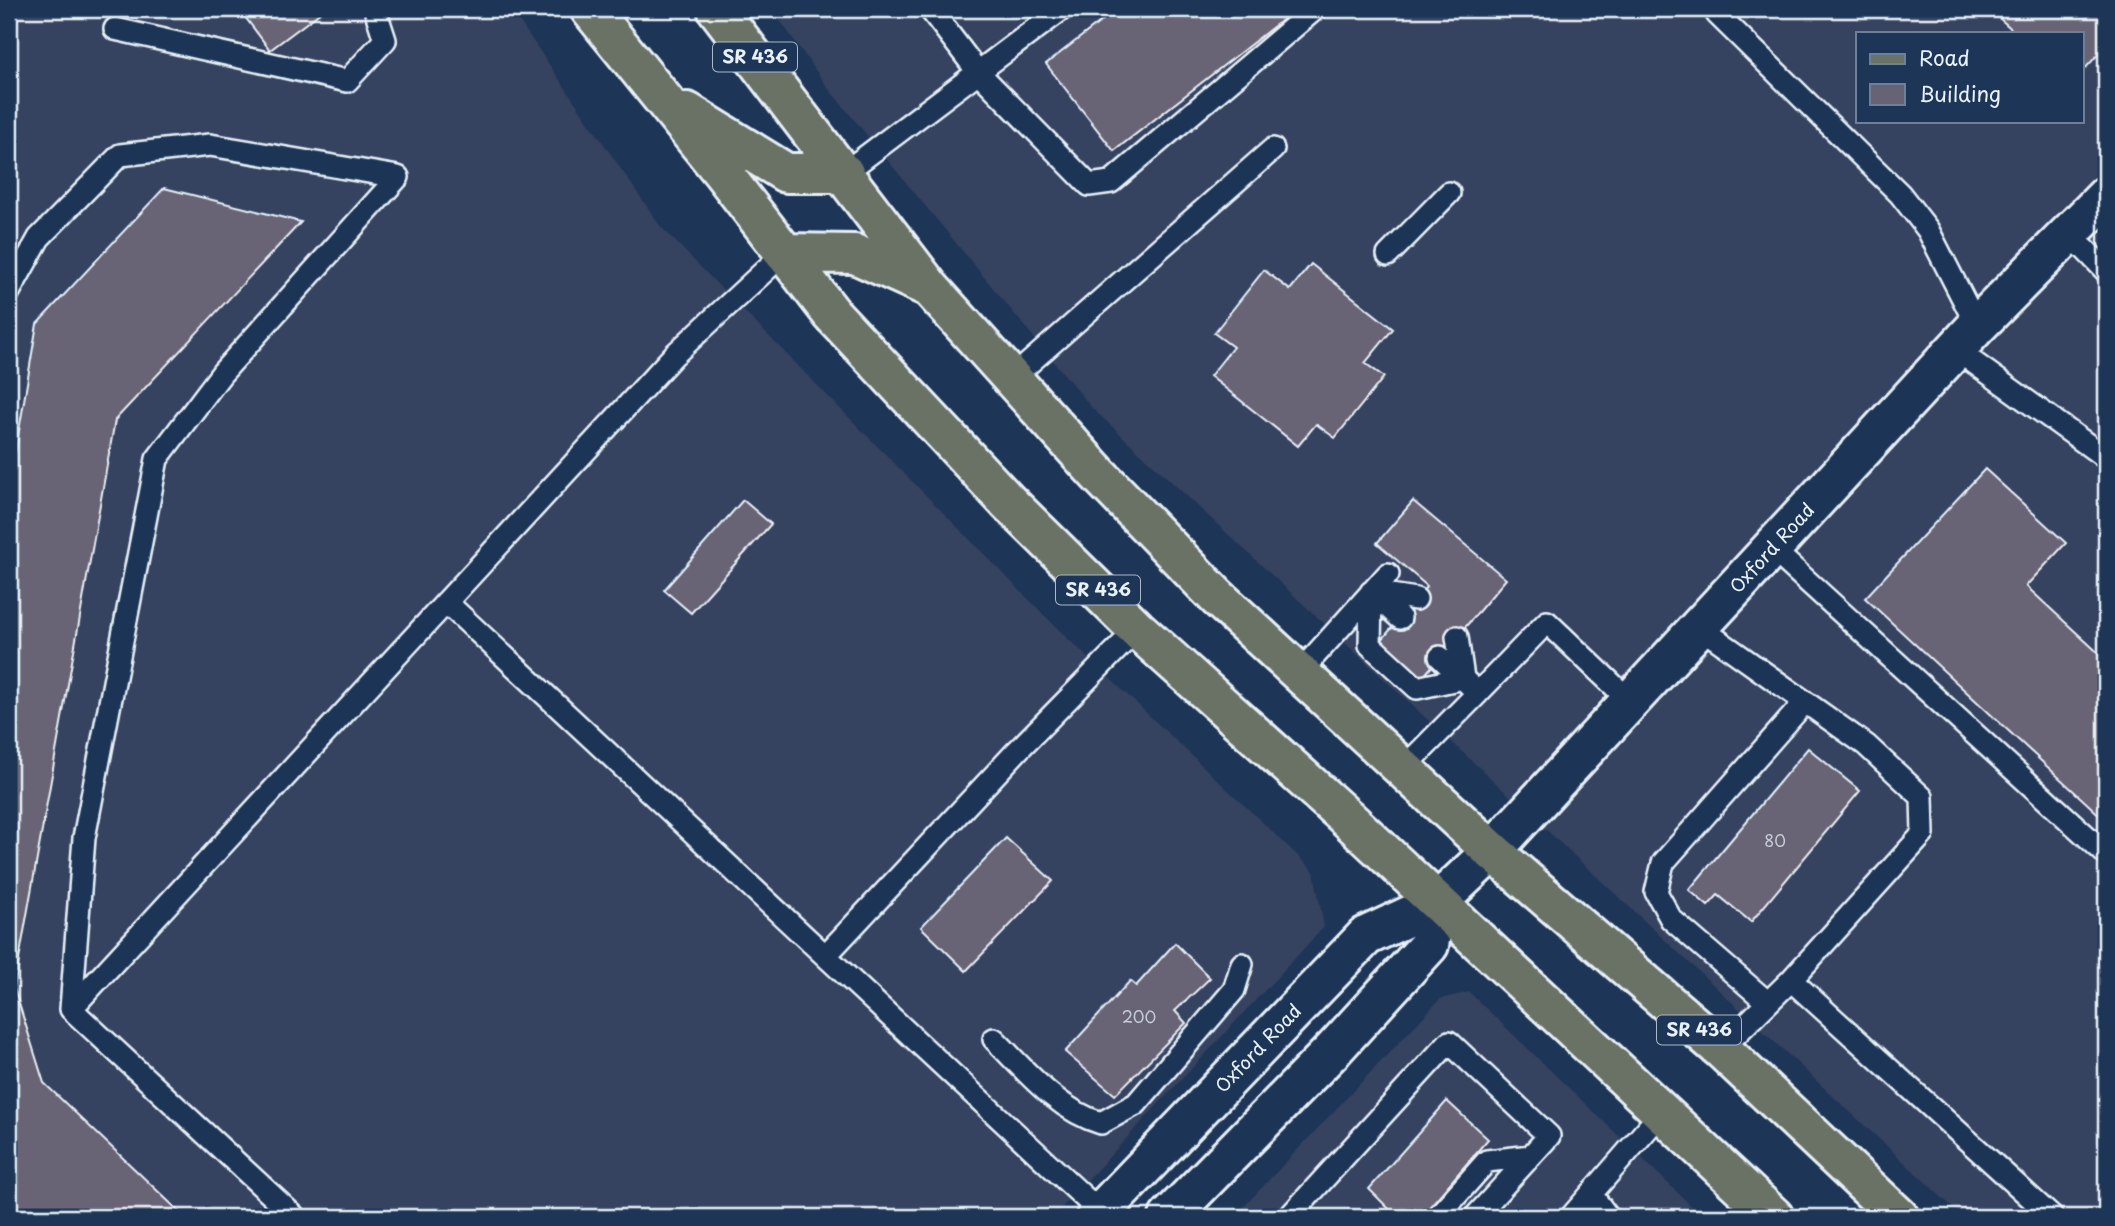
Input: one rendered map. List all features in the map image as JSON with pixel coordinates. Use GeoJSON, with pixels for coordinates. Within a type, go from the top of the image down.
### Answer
{"type":"FeatureCollection","features":[{"type":"Feature","properties":{"kind":"main road","name":"SR 436"},"geometry":{"type":"LineString","coordinates":[[590,9],[832,314],[989,482],[1137,629],[1437,903],[1774,1217]]}},
{"type":"Feature","properties":{"kind":"main road","name":"SR 436"},"geometry":{"type":"LineString","coordinates":[[717,9],[930,288],[1098,474],[1217,597],[1492,850],[1721,1049],[1899,1217]]}},
{"type":"Feature","properties":{"kind":"main road"},"geometry":{"type":"LineString","coordinates":[[655,92],[786,173],[844,173]]}},
{"type":"Feature","properties":{"kind":"main road"},"geometry":{"type":"LineString","coordinates":[[783,253],[855,254],[930,288]]}},
{"type":"Feature","properties":{"kind":"street","name":"Oxford Road"},"geometry":{"type":"LineString","coordinates":[[1098,1215],[1202,1110],[1366,936],[1437,903],[1492,850],[1966,337],[2106,196]]}},
{"type":"Feature","properties":{"kind":"street"},"geometry":{"type":"LineString","coordinates":[[1169,1217],[1334,1049],[1429,945],[1437,903]]}},
{"type":"Feature","properties":{"kind":"lane"},"geometry":{"type":"LineString","coordinates":[[115,29],[347,81],[385,40],[375,9]]}},
{"type":"Feature","properties":{"kind":"lane"},"geometry":{"type":"LineString","coordinates":[[930,9],[978,72],[1089,185],[1111,182],[1315,9]]}},
{"type":"Feature","properties":{"kind":"lane"},"geometry":{"type":"LineString","coordinates":[[844,173],[1062,9]]}},
{"type":"Feature","properties":{"kind":"lane"},"geometry":{"type":"LineString","coordinates":[[1717,14],[1900,194],[1928,230],[1966,337],[2106,457]]}},
{"type":"Feature","properties":{"kind":"lane"},"geometry":{"type":"LineString","coordinates":[[9,292],[39,238],[120,156],[210,145],[398,177],[222,373],[157,459],[84,838],[71,1009]]}},
{"type":"Feature","properties":{"kind":"lane"},"geometry":{"type":"LineString","coordinates":[[1012,378],[1273,149]]}},
{"type":"Feature","properties":{"kind":"lane"},"geometry":{"type":"LineString","coordinates":[[1388,255],[1449,193]]}},
{"type":"Feature","properties":{"kind":"lane"},"geometry":{"type":"LineString","coordinates":[[2069,233],[2106,271]]}},
{"type":"Feature","properties":{"kind":"lane"},"geometry":{"type":"LineString","coordinates":[[71,1009],[674,355],[783,253]]}},
{"type":"Feature","properties":{"kind":"lane"},"geometry":{"type":"LineString","coordinates":[[1771,548],[2106,854]]}},
{"type":"Feature","properties":{"kind":"lane"},"geometry":{"type":"LineString","coordinates":[[1300,672],[1388,574]]}},
{"type":"Feature","properties":{"kind":"lane"},"geometry":{"type":"LineString","coordinates":[[1371,592],[1416,599]]}},
{"type":"Feature","properties":{"kind":"lane"},"geometry":{"type":"LineString","coordinates":[[1371,592],[1400,618]]}},
{"type":"Feature","properties":{"kind":"lane"},"geometry":{"type":"LineString","coordinates":[[1371,592],[1370,645],[1417,688],[1470,685]]}},
{"type":"Feature","properties":{"kind":"lane"},"geometry":{"type":"LineString","coordinates":[[446,602],[826,955],[1098,1215]]}},
{"type":"Feature","properties":{"kind":"lane"},"geometry":{"type":"LineString","coordinates":[[1403,769],[1470,685],[1547,622],[1630,701]]}},
{"type":"Feature","properties":{"kind":"lane"},"geometry":{"type":"LineString","coordinates":[[1698,626],[1866,746],[1922,797],[1923,834],[1791,980],[1721,1049]]}},
{"type":"Feature","properties":{"kind":"lane"},"geometry":{"type":"LineString","coordinates":[[826,955],[1017,751],[1137,629]]}},
{"type":"Feature","properties":{"kind":"lane"},"geometry":{"type":"LineString","coordinates":[[1457,637],[1470,685]]}},
{"type":"Feature","properties":{"kind":"lane"},"geometry":{"type":"LineString","coordinates":[[1440,657],[1470,685]]}},
{"type":"Feature","properties":{"kind":"lane"},"geometry":{"type":"LineString","coordinates":[[1767,1002],[1671,919],[1656,892],[1663,863],[1805,702]]}},
{"type":"Feature","properties":{"kind":"lane"},"geometry":{"type":"LineString","coordinates":[[994,1038],[1039,1085],[1078,1116],[1101,1123],[1136,1104],[1234,990],[1242,964]]}},
{"type":"Feature","properties":{"kind":"lane"},"geometry":{"type":"LineString","coordinates":[[1791,980],[2052,1217]]}},
{"type":"Feature","properties":{"kind":"lane"},"geometry":{"type":"LineString","coordinates":[[71,1009],[295,1217]]}},
{"type":"Feature","properties":{"kind":"lane"},"geometry":{"type":"LineString","coordinates":[[1289,1217],[1449,1042],[1549,1136],[1475,1217]]}},
{"type":"Feature","properties":{"kind":"lane"},"geometry":{"type":"LineString","coordinates":[[1571,1217],[1662,1112]]}},
{"type":"Feature","properties":{"kind":"lane"},"geometry":{"type":"LineString","coordinates":[[1437,1217],[1487,1161],[1531,1156]]}},
{"type":"Feature","properties":{"kind":"lane"},"geometry":{"type":"LineString","coordinates":[[1591,1194],[1608,1217]]}},
{"type":"Feature","properties":{"kind":"shaded area"},"geometry":{"type":"Polygon","coordinates":[[[9,9],[511,9],[661,227],[1064,635],[1314,871],[1324,927],[1053,1217],[9,1217],[9,9]]]}},
{"type":"Feature","properties":{"kind":"shaded area"},"geometry":{"type":"Polygon","coordinates":[[[772,9],[2106,9],[2106,1217],[1963,1217],[1092,408],[828,88],[772,9]]]}},
{"type":"Feature","properties":{"kind":"shaded area"},"geometry":{"type":"Polygon","coordinates":[[[1469,992],[1703,1217],[1234,1217],[1440,999],[1469,992]]]}},
{"type":"Feature","properties":{"kind":"building"},"geometry":{"type":"Polygon","coordinates":[[[239,9],[325,9],[270,50],[239,9]]]}},
{"type":"Feature","properties":{"kind":"building"},"geometry":{"type":"Polygon","coordinates":[[[1117,9],[1296,9],[1114,151],[1046,64],[1117,9]]]}},
{"type":"Feature","properties":{"kind":"building"},"geometry":{"type":"Polygon","coordinates":[[[1989,9],[2104,9],[2106,46],[2084,70],[2084,32],[2015,32],[1989,9]]]}},
{"type":"Feature","properties":{"kind":"building"},"geometry":{"type":"Polygon","coordinates":[[[164,188],[301,222],[115,420],[14,988],[44,1083],[185,1217],[9,1217],[9,490],[37,324],[164,188]]]}},
{"type":"Feature","properties":{"kind":"building"},"geometry":{"type":"Polygon","coordinates":[[[1311,264],[1393,329],[1365,363],[1384,377],[1335,438],[1316,424],[1298,446],[1210,376],[1233,347],[1214,333],[1264,270],[1290,290],[1311,264]]]}},
{"type":"Feature","properties":{"kind":"building"},"geometry":{"type":"Polygon","coordinates":[[[1985,469],[2066,543],[2026,586],[2106,660],[2106,821],[1865,598],[1985,469]]]}},
{"type":"Feature","properties":{"kind":"building"},"geometry":{"type":"Polygon","coordinates":[[[743,500],[771,524],[691,613],[664,590],[743,500]]]}},
{"type":"Feature","properties":{"kind":"building"},"geometry":{"type":"Polygon","coordinates":[[[1413,501],[1506,579],[1417,684],[1375,648],[1427,586],[1377,543],[1413,501]]]}},
{"type":"Feature","properties":{"kind":"building"},"geometry":{"type":"Polygon","coordinates":[[[1808,748],[1860,791],[1751,922],[1718,895],[1708,906],[1689,890],[1808,748]]]}},
{"type":"Feature","properties":{"kind":"building"},"geometry":{"type":"Polygon","coordinates":[[[1006,838],[1053,881],[966,971],[921,927],[1006,838]]]}},
{"type":"Feature","properties":{"kind":"building"},"geometry":{"type":"Polygon","coordinates":[[[1175,943],[1210,978],[1175,1011],[1186,1023],[1115,1095],[1065,1052],[1130,981],[1136,986],[1175,943]]]}},
{"type":"Feature","properties":{"kind":"building"},"geometry":{"type":"Polygon","coordinates":[[[1447,1101],[1488,1139],[1421,1217],[1397,1217],[1369,1189],[1447,1101]]]}}]}
